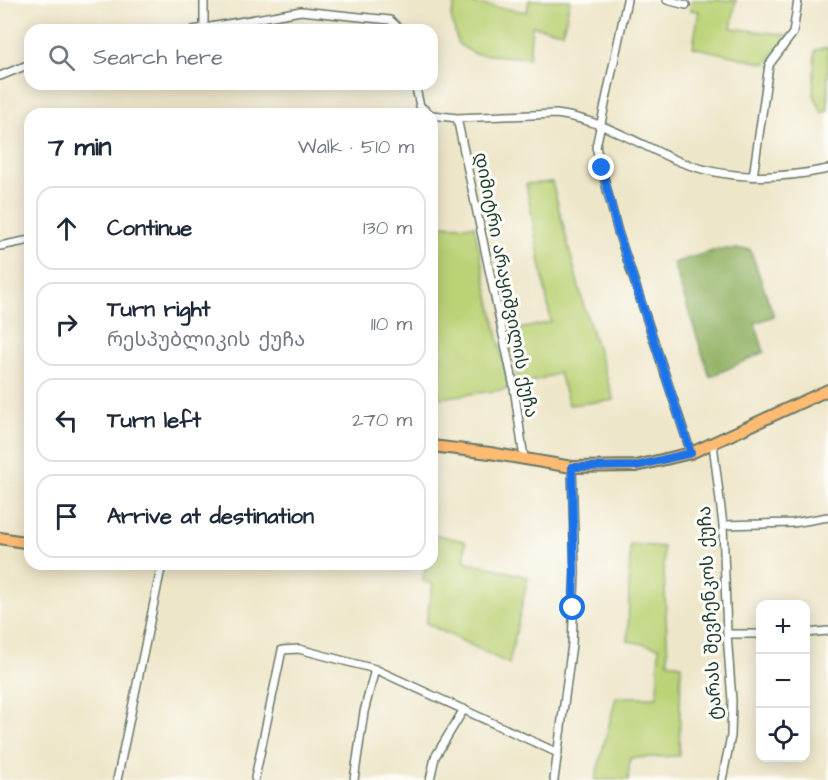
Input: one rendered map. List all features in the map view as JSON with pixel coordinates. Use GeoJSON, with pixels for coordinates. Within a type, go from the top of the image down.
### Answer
{"type":"FeatureCollection","features":[{"type":"Feature","properties":{"kind":"main road"},"geometry":{"type":"LineString","coordinates":[[438,447],[572,467],[636,466],[691,453],[828,390]]}},
{"type":"Feature","properties":{"kind":"main road"},"geometry":{"type":"LineString","coordinates":[[0,538],[24,542]]}},
{"type":"Feature","properties":{"kind":"street"},"geometry":{"type":"LineString","coordinates":[[204,0],[204,24]]}},
{"type":"Feature","properties":{"kind":"street"},"geometry":{"type":"LineString","coordinates":[[627,0],[596,147],[618,232],[691,453]]}},
{"type":"Feature","properties":{"kind":"street"},"geometry":{"type":"LineString","coordinates":[[667,0],[686,5]]}},
{"type":"Feature","properties":{"kind":"street"},"geometry":{"type":"LineString","coordinates":[[753,177],[769,65],[793,33],[798,0]]}},
{"type":"Feature","properties":{"kind":"street"},"geometry":{"type":"LineString","coordinates":[[227,24],[301,11],[390,20],[394,24]]}},
{"type":"Feature","properties":{"kind":"street"},"geometry":{"type":"LineString","coordinates":[[0,76],[24,66]]}},
{"type":"Feature","properties":{"kind":"street"},"geometry":{"type":"LineString","coordinates":[[416,90],[420,106],[423,108]]}},
{"type":"Feature","properties":{"kind":"street"},"geometry":{"type":"LineString","coordinates":[[438,115],[457,118],[556,114],[571,116],[600,125],[700,169],[732,176],[753,177],[828,169]]}},
{"type":"Feature","properties":{"kind":"street","name":"დიმიტრი არაყიშვილის ქუჩა"},"geometry":{"type":"LineString","coordinates":[[457,118],[514,387],[524,459]]}},
{"type":"Feature","properties":{"kind":"street"},"geometry":{"type":"LineString","coordinates":[[0,246],[24,241]]}},
{"type":"Feature","properties":{"kind":"street","name":"ტარას შევჩენკოს ქუჩა"},"geometry":{"type":"LineString","coordinates":[[713,444],[723,525],[732,701],[731,736],[722,780]]}},
{"type":"Feature","properties":{"kind":"street"},"geometry":{"type":"LineString","coordinates":[[554,780],[572,644],[574,572],[572,467]]}},
{"type":"Feature","properties":{"kind":"street"},"geometry":{"type":"LineString","coordinates":[[723,525],[793,523],[828,517]]}},
{"type":"Feature","properties":{"kind":"street"},"geometry":{"type":"LineString","coordinates":[[117,780],[161,570]]}},
{"type":"Feature","properties":{"kind":"street"},"geometry":{"type":"LineString","coordinates":[[810,633],[828,631]]}},
{"type":"Feature","properties":{"kind":"street"},"geometry":{"type":"LineString","coordinates":[[727,634],[756,634]]}},
{"type":"Feature","properties":{"kind":"street"},"geometry":{"type":"LineString","coordinates":[[255,778],[282,650],[298,649],[375,669],[558,753]]}},
{"type":"Feature","properties":{"kind":"street"},"geometry":{"type":"LineString","coordinates":[[354,780],[364,712],[375,669]]}},
{"type":"Feature","properties":{"kind":"street"},"geometry":{"type":"LineString","coordinates":[[430,780],[435,756],[464,709]]}},
{"type":"Feature","properties":{"kind":"green space"},"geometry":{"type":"Polygon","coordinates":[[[529,0],[570,0],[563,32],[532,26],[529,58],[475,54],[458,44],[451,16],[456,1],[527,12],[529,0]]]}},
{"type":"Feature","properties":{"kind":"green space"},"geometry":{"type":"Polygon","coordinates":[[[692,0],[736,0],[731,28],[788,35],[766,64],[693,47],[699,11],[690,10],[692,0]]]}},
{"type":"Feature","properties":{"kind":"green space"},"geometry":{"type":"Polygon","coordinates":[[[828,47],[828,110],[822,113],[813,93],[815,50],[828,47]]]}},
{"type":"Feature","properties":{"kind":"green space"},"geometry":{"type":"Polygon","coordinates":[[[552,182],[584,307],[614,400],[569,405],[559,373],[519,386],[506,332],[551,322],[526,184],[552,182]]]}},
{"type":"Feature","properties":{"kind":"green space"},"geometry":{"type":"Polygon","coordinates":[[[438,225],[474,226],[509,389],[438,398],[438,225]]]}},
{"type":"Feature","properties":{"kind":"green space"},"geometry":{"type":"Polygon","coordinates":[[[719,249],[750,249],[774,316],[755,323],[764,352],[710,377],[673,263],[719,249]]]}},
{"type":"Feature","properties":{"kind":"green space"},"geometry":{"type":"Polygon","coordinates":[[[438,535],[465,541],[465,561],[528,577],[509,664],[426,623],[433,584],[423,581],[424,570],[438,570],[438,535]]]}},
{"type":"Feature","properties":{"kind":"green space"},"geometry":{"type":"Polygon","coordinates":[[[630,544],[663,547],[668,662],[681,665],[679,756],[630,758],[628,780],[595,780],[616,697],[657,697],[659,647],[628,641],[630,544]]]}},
{"type":"Feature","properties":{"kind":"route"},"geometry":{"type":"LineString","coordinates":[[573,608],[572,467],[636,466],[691,453],[618,232],[602,168]]}}]}
